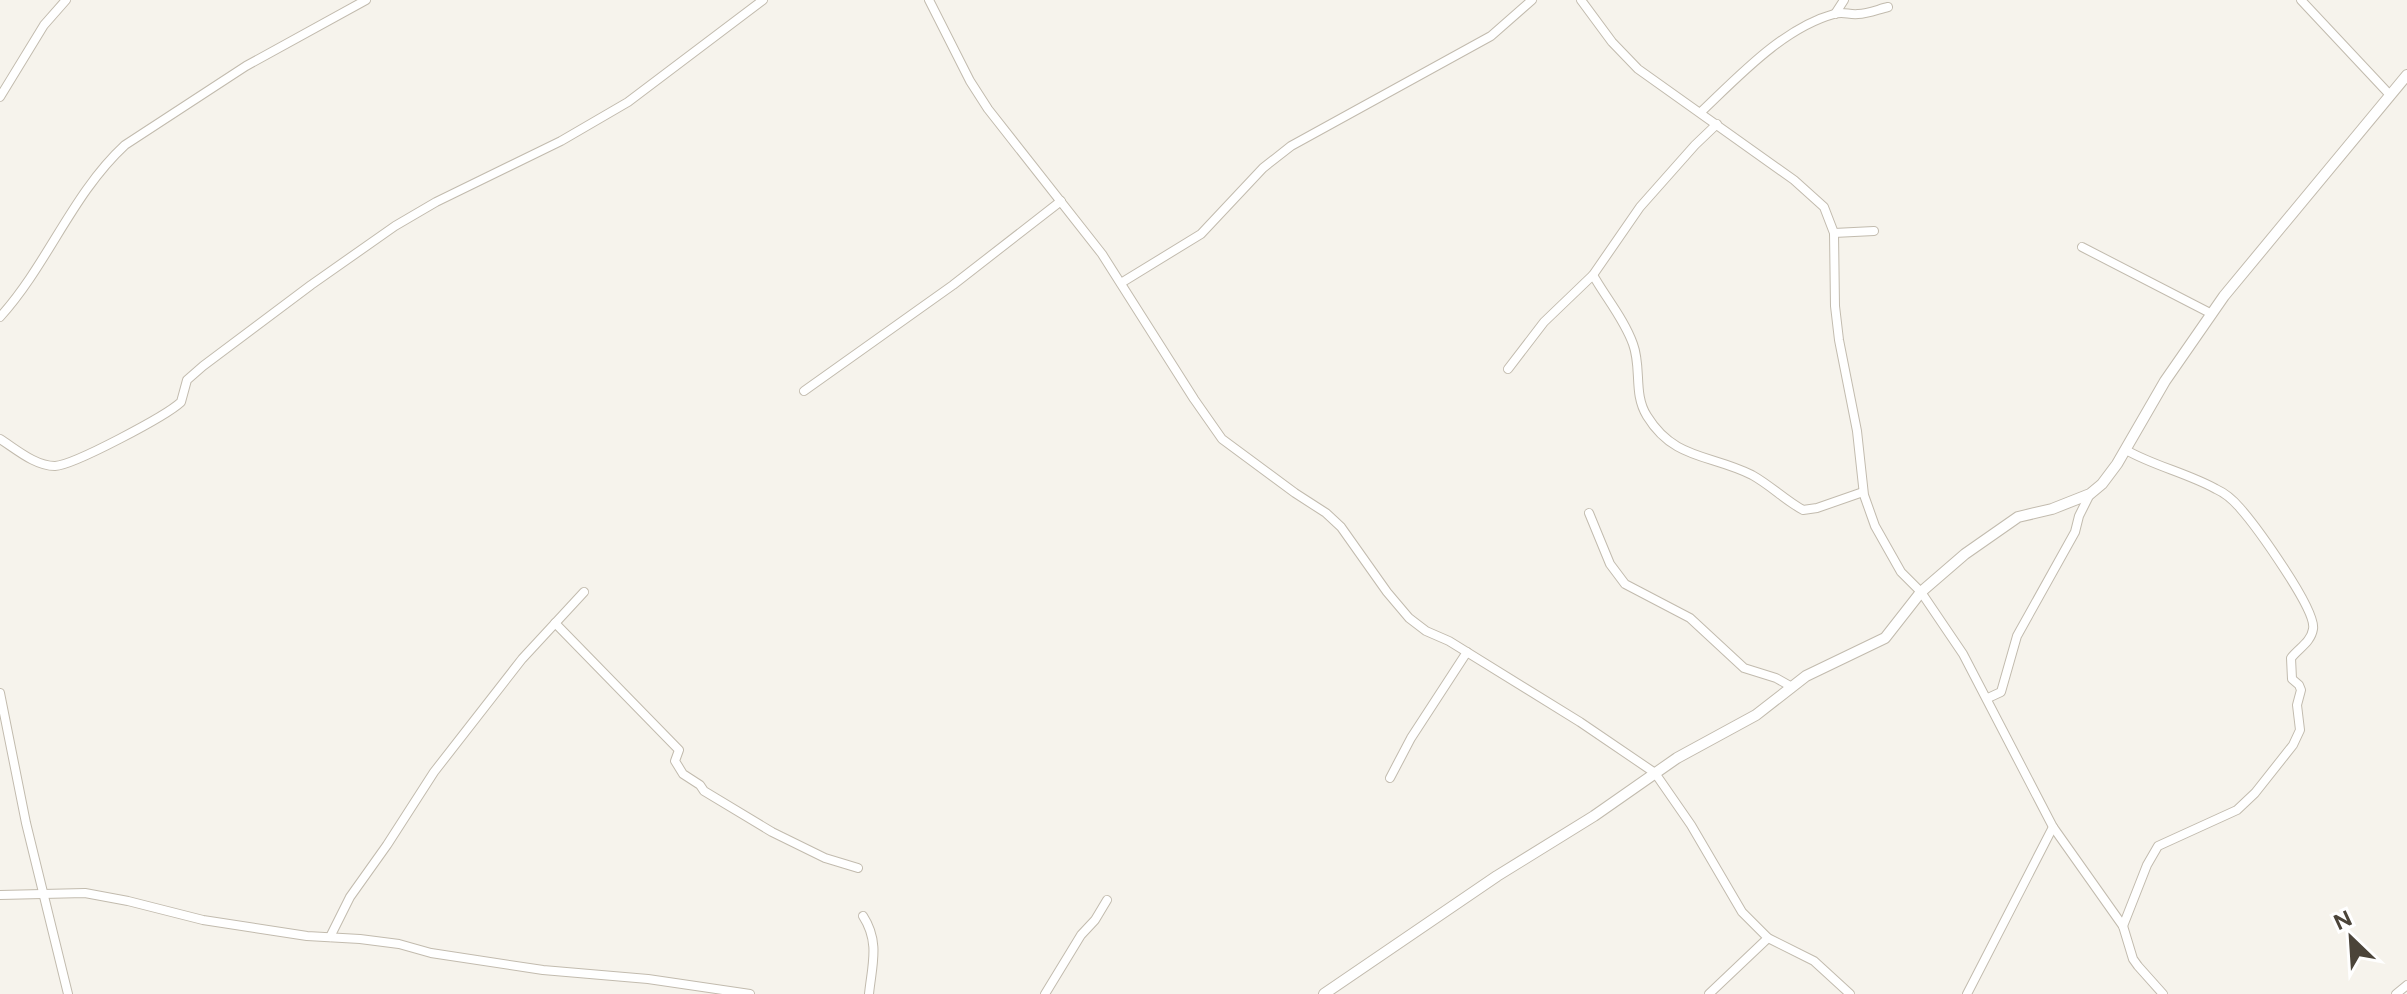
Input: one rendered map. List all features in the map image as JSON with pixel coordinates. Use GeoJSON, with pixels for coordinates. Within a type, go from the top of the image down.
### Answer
{"type":"FeatureCollection","features":[{"type":"Feature","properties":{"kind":"street"},"geometry":{"type":"LineString","coordinates":[[0,97],[44,25],[66,0]]}},
{"type":"Feature","properties":{"kind":"street"},"geometry":{"type":"LineString","coordinates":[[0,317],[32,277],[79,199],[108,161],[125,145],[246,66],[366,0]]}},
{"type":"Feature","properties":{"kind":"street"},"geometry":{"type":"LineString","coordinates":[[0,439],[45,465],[65,464],[159,417],[181,402],[187,380],[203,366],[300,292],[395,226],[436,202],[561,141],[628,102],[763,0]]}},
{"type":"Feature","properties":{"kind":"street"},"geometry":{"type":"LineString","coordinates":[[929,0],[970,81],[988,109],[1102,254],[1222,439],[1341,527],[1409,618],[1580,722],[1655,773],[1691,825],[1742,912],[1768,938],[1814,961],[1850,994]]}},
{"type":"Feature","properties":{"kind":"street"},"geometry":{"type":"LineString","coordinates":[[1121,283],[1201,234],[1263,168],[1291,146],[1491,36],[1532,0]]}},
{"type":"Feature","properties":{"kind":"street"},"geometry":{"type":"LineString","coordinates":[[1581,0],[1612,42],[1638,69],[1701,112],[1818,201],[1830,219],[1834,233],[1835,306],[1839,340],[1857,431],[1863,492],[1875,526],[1901,572],[1921,592],[1963,654],[2053,827],[2123,926],[2133,959],[2163,994]]}},
{"type":"Feature","properties":{"kind":"street"},"geometry":{"type":"LineString","coordinates":[[1835,14],[1844,0]]}},
{"type":"Feature","properties":{"kind":"street"},"geometry":{"type":"LineString","coordinates":[[2301,0],[2390,95]]}},
{"type":"Feature","properties":{"kind":"street"},"geometry":{"type":"LineString","coordinates":[[1701,112],[1749,66],[1799,30],[1835,14],[1858,14],[1888,7]]}},
{"type":"Feature","properties":{"kind":"street"},"geometry":{"type":"LineString","coordinates":[[1988,698],[2001,692],[2017,636],[2075,532],[2090,494],[2109,475],[2126,450],[2165,381],[2283,222],[2407,75]]}},
{"type":"Feature","properties":{"kind":"street"},"geometry":{"type":"LineString","coordinates":[[1508,369],[1544,322],[1593,275],[1628,220],[1717,124]]}},
{"type":"Feature","properties":{"kind":"street"},"geometry":{"type":"LineString","coordinates":[[804,391],[953,285],[1061,201]]}},
{"type":"Feature","properties":{"kind":"street"},"geometry":{"type":"LineString","coordinates":[[1834,233],[1874,231]]}},
{"type":"Feature","properties":{"kind":"street"},"geometry":{"type":"LineString","coordinates":[[2082,247],[2212,314]]}},
{"type":"Feature","properties":{"kind":"street"},"geometry":{"type":"LineString","coordinates":[[1593,275],[1633,344],[1639,398],[1645,414],[1670,444],[1743,471],[1803,510],[1863,492]]}},
{"type":"Feature","properties":{"kind":"street"},"geometry":{"type":"LineString","coordinates":[[2123,926],[2147,865],[2158,846],[2237,810],[2255,793],[2293,745],[2300,730],[2297,705],[2301,690],[2292,679],[2291,658],[2309,640],[2314,627],[2309,608],[2274,554],[2234,502],[2219,490],[2143,460],[2126,450]]}},
{"type":"Feature","properties":{"kind":"street"},"geometry":{"type":"LineString","coordinates":[[1324,994],[1407,935],[1594,816],[1677,758],[1756,715],[1806,676],[1885,638],[1921,592],[1965,554],[2018,517],[2052,509],[2090,494]]}},
{"type":"Feature","properties":{"kind":"street"},"geometry":{"type":"LineString","coordinates":[[1589,513],[1610,564],[1625,584],[1682,613],[1744,668],[1776,678],[1792,687]]}},
{"type":"Feature","properties":{"kind":"street"},"geometry":{"type":"LineString","coordinates":[[330,937],[350,897],[434,772],[493,694],[584,592]]}},
{"type":"Feature","properties":{"kind":"street"},"geometry":{"type":"LineString","coordinates":[[555,623],[679,750],[675,761],[683,774],[704,791],[772,832],[825,858],[858,868]]}},
{"type":"Feature","properties":{"kind":"street"},"geometry":{"type":"LineString","coordinates":[[1390,778],[1411,738],[1467,652]]}},
{"type":"Feature","properties":{"kind":"street"},"geometry":{"type":"LineString","coordinates":[[0,693],[4,734],[68,994]]}},
{"type":"Feature","properties":{"kind":"street"},"geometry":{"type":"LineString","coordinates":[[1967,994],[2053,827]]}},
{"type":"Feature","properties":{"kind":"street"},"geometry":{"type":"LineString","coordinates":[[0,895],[85,893],[203,920],[307,936],[399,944],[431,953],[543,970],[648,979],[750,994]]}},
{"type":"Feature","properties":{"kind":"street"},"geometry":{"type":"LineString","coordinates":[[1045,994],[1081,935],[1107,900]]}},
{"type":"Feature","properties":{"kind":"street"},"geometry":{"type":"LineString","coordinates":[[863,916],[872,931],[874,943],[869,994]]}},
{"type":"Feature","properties":{"kind":"street"},"geometry":{"type":"LineString","coordinates":[[1709,994],[1768,938]]}},
{"type":"Feature","properties":{"kind":"street"},"geometry":{"type":"LineString","coordinates":[[2396,994],[2407,985]]}}]}
